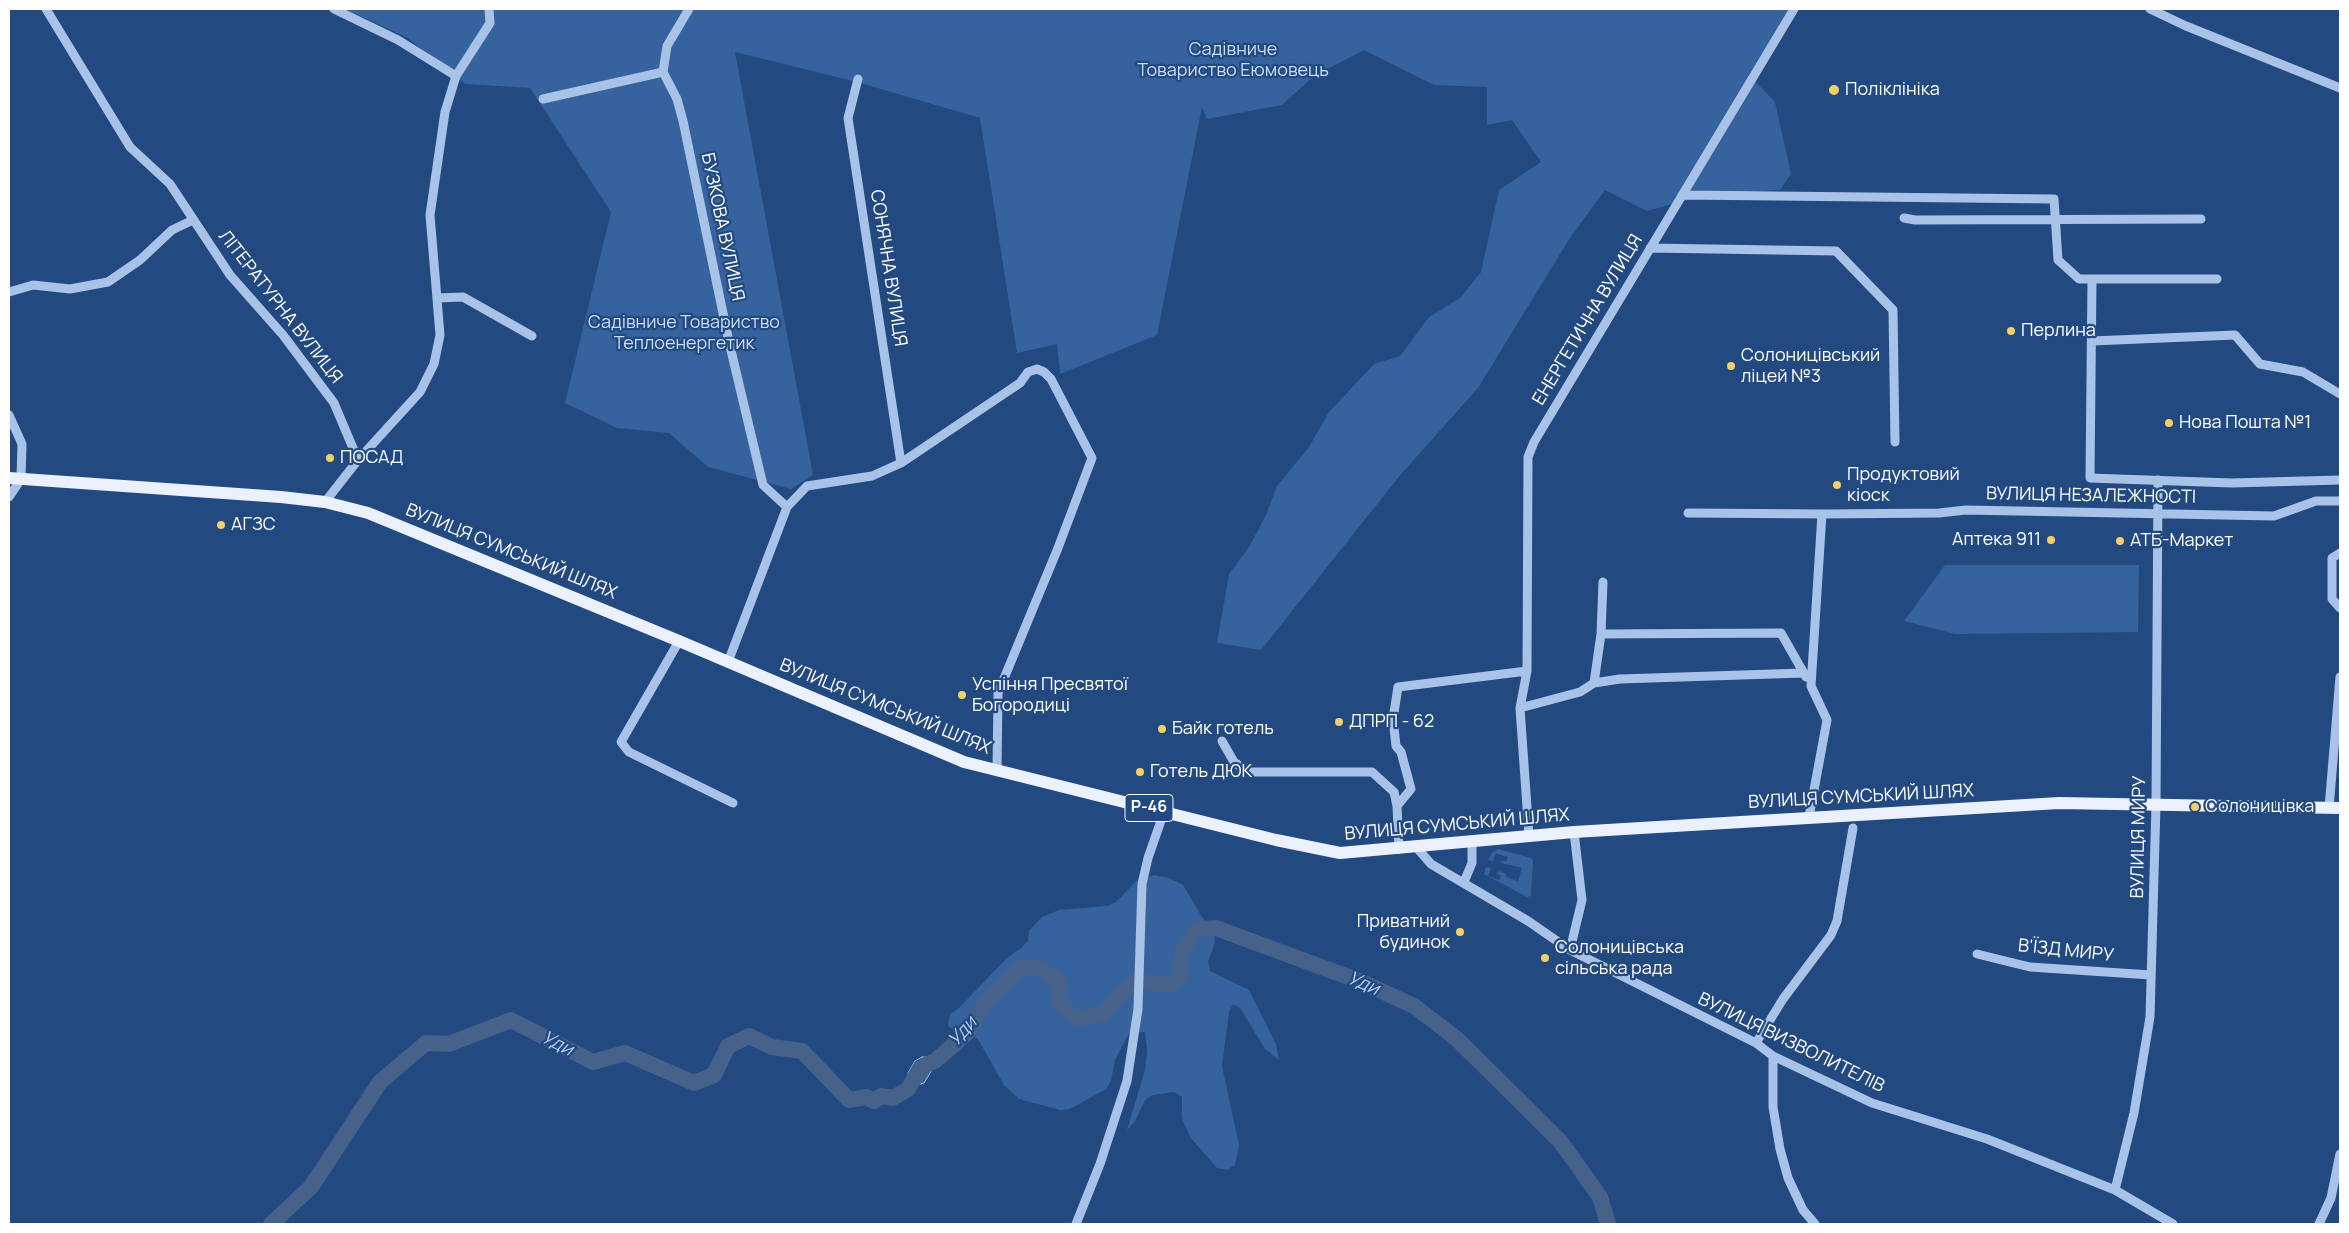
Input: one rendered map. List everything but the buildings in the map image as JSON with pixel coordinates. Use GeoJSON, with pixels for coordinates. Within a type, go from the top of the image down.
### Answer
{"type":"FeatureCollection","features":[{"type":"Feature","properties":{"kind":"main road","name":"ВУЛИЦЯ СУМСЬКИЙ ШЛЯХ"},"geometry":{"type":"LineString","coordinates":[[15,478],[325,502],[368,513],[679,641],[964,762],[1276,840],[1340,854],[1574,832],[2059,803],[2334,808]]}},
{"type":"Feature","properties":{"kind":"street","name":"ЛІТЕРАТУРНА ВУЛИЦЯ"},"geometry":{"type":"LineString","coordinates":[[46,9],[130,147],[170,184],[230,275],[283,335],[334,403],[358,460]]}},
{"type":"Feature","properties":{"kind":"street"},"geometry":{"type":"LineString","coordinates":[[334,9],[398,40],[456,76]]}},
{"type":"Feature","properties":{"kind":"street"},"geometry":{"type":"LineString","coordinates":[[325,502],[358,460],[420,392],[434,364],[440,335],[430,215],[445,112],[456,76],[490,23],[489,9]]}},
{"type":"Feature","properties":{"kind":"street"},"geometry":{"type":"LineString","coordinates":[[543,100],[663,72],[667,46],[689,9]]}},
{"type":"Feature","properties":{"kind":"street","name":"ЕНЕРГЕТИЧНА ВУЛИЦЯ"},"geometry":{"type":"LineString","coordinates":[[1529,836],[1520,708],[1527,671],[1528,457],[1534,442],[1794,9]]}},
{"type":"Feature","properties":{"kind":"street"},"geometry":{"type":"LineString","coordinates":[[2150,9],[2186,26],[2340,88]]}},
{"type":"Feature","properties":{"kind":"street","name":"БУЗКОВА ВУЛИЦЯ"},"geometry":{"type":"LineString","coordinates":[[663,72],[676,99],[683,122],[729,342],[763,485],[787,507]]}},
{"type":"Feature","properties":{"kind":"street","name":"СОНЯЧНА ВУЛИЦЯ"},"geometry":{"type":"LineString","coordinates":[[858,79],[848,118],[901,463]]}},
{"type":"Feature","properties":{"kind":"street"},"geometry":{"type":"LineString","coordinates":[[1682,194],[2054,199],[2058,260],[2079,279],[2216,279]]}},
{"type":"Feature","properties":{"kind":"street"},"geometry":{"type":"LineString","coordinates":[[1904,218],[1915,220],[2202,219]]}},
{"type":"Feature","properties":{"kind":"street"},"geometry":{"type":"LineString","coordinates":[[9,292],[33,285],[70,290],[108,282],[140,260],[172,230],[193,220]]}},
{"type":"Feature","properties":{"kind":"street"},"geometry":{"type":"LineString","coordinates":[[1650,248],[1836,251],[1893,310],[1894,442]]}},
{"type":"Feature","properties":{"kind":"street"},"geometry":{"type":"LineString","coordinates":[[2092,278],[2090,478],[2232,483],[2340,480]]}},
{"type":"Feature","properties":{"kind":"street"},"geometry":{"type":"LineString","coordinates":[[437,298],[463,297],[532,336]]}},
{"type":"Feature","properties":{"kind":"street"},"geometry":{"type":"LineString","coordinates":[[2092,341],[2235,336],[2260,364],[2304,372],[2340,394]]}},
{"type":"Feature","properties":{"kind":"street"},"geometry":{"type":"LineString","coordinates":[[728,662],[787,507],[807,486],[872,476],[901,463],[1020,383],[1028,372],[1038,369],[1051,379],[1092,458],[1058,548],[998,693],[997,771]]}},
{"type":"Feature","properties":{"kind":"street"},"geometry":{"type":"LineString","coordinates":[[9,414],[22,444],[9,497]]}},
{"type":"Feature","properties":{"kind":"street","name":"ВУЛИЦЯ МИРУ"},"geometry":{"type":"LineString","coordinates":[[2115,1190],[2134,1113],[2150,1017],[2156,805],[2158,480]]}},
{"type":"Feature","properties":{"kind":"street","name":"ВУЛИЦЯ НЕЗАЛЕЖНОСТІ"},"geometry":{"type":"LineString","coordinates":[[1688,513],[1939,513],[1966,510],[2274,516],[2316,501],[2340,501]]}},
{"type":"Feature","properties":{"kind":"street"},"geometry":{"type":"LineString","coordinates":[[1810,686],[1822,514]]}},
{"type":"Feature","properties":{"kind":"street"},"geometry":{"type":"LineString","coordinates":[[2340,554],[2332,558],[2332,599],[2340,608]]}},
{"type":"Feature","properties":{"kind":"street"},"geometry":{"type":"LineString","coordinates":[[1594,683],[1601,634],[1603,582]]}},
{"type":"Feature","properties":{"kind":"street"},"geometry":{"type":"LineString","coordinates":[[1601,634],[1781,633],[1826,720],[1809,817]]}},
{"type":"Feature","properties":{"kind":"street"},"geometry":{"type":"LineString","coordinates":[[679,641],[621,742],[629,752],[733,803]]}},
{"type":"Feature","properties":{"kind":"street"},"geometry":{"type":"LineString","coordinates":[[1397,806],[1411,789],[1402,752],[1396,746],[1393,719],[1398,687],[1527,671]]}},
{"type":"Feature","properties":{"kind":"street"},"geometry":{"type":"LineString","coordinates":[[1520,708],[1580,692],[1594,683],[1620,679],[1803,673]]}},
{"type":"Feature","properties":{"kind":"street"},"geometry":{"type":"LineString","coordinates":[[2334,808],[2340,677]]}},
{"type":"Feature","properties":{"kind":"street"},"geometry":{"type":"LineString","coordinates":[[1222,741],[1234,762],[1248,772],[1372,772],[1394,792],[1397,806],[1399,849]]}},
{"type":"Feature","properties":{"kind":"street"},"geometry":{"type":"LineString","coordinates":[[1076,1224],[1100,1164],[1127,1082],[1138,1009],[1144,873],[1164,812]]}},
{"type":"Feature","properties":{"kind":"street"},"geometry":{"type":"LineString","coordinates":[[1756,1043],[1783,999],[1834,928],[1847,869],[1853,828]]}},
{"type":"Feature","properties":{"kind":"street"},"geometry":{"type":"LineString","coordinates":[[1570,950],[1582,900],[1574,832]]}},
{"type":"Feature","properties":{"kind":"street"},"geometry":{"type":"LineString","coordinates":[[1464,882],[1472,863],[1472,841]]}},
{"type":"Feature","properties":{"kind":"street","name":"ВУЛИЦЯ ВИЗВОЛИТЕЛІВ"},"geometry":{"type":"LineString","coordinates":[[1417,848],[1431,864],[1528,921],[1570,950],[1756,1043],[1773,1056],[1872,1103],[1987,1139],[2115,1190],[2173,1224]]}},
{"type":"Feature","properties":{"kind":"street","name":"В'ЇЗД МИРУ"},"geometry":{"type":"LineString","coordinates":[[1977,954],[2030,967],[2151,975]]}},
{"type":"Feature","properties":{"kind":"street"},"geometry":{"type":"LineString","coordinates":[[1773,1056],[1772,1107],[1780,1150],[1788,1178],[1799,1202],[1815,1224]]}},
{"type":"Feature","properties":{"kind":"street"},"geometry":{"type":"LineString","coordinates":[[2319,1224],[2331,1198],[2340,1154]]}},
{"type":"Feature","properties":{"kind":"green space"},"geometry":{"type":"Polygon","coordinates":[[[345,9],[1791,9],[1749,75],[1775,102],[1791,174],[1780,190],[1710,194],[1647,211],[1605,190],[1568,241],[1478,388],[1402,473],[1261,650],[1217,643],[1229,574],[1249,547],[1266,515],[1277,486],[1309,447],[1329,412],[1374,364],[1400,356],[1429,317],[1460,298],[1481,272],[1499,190],[1541,162],[1512,120],[1487,125],[1487,87],[1434,85],[1364,50],[1314,76],[1282,105],[1207,119],[1202,107],[1157,335],[1060,374],[1057,344],[1017,353],[980,118],[857,82],[735,52],[813,475],[791,489],[708,467],[669,433],[617,428],[565,403],[611,212],[530,88],[465,84],[408,38],[345,9]]]}},
{"type":"Feature","properties":{"kind":"green space"},"geometry":{"type":"Polygon","coordinates":[[[1945,565],[2139,565],[2138,632],[1955,634],[1904,621],[1945,565]]]}},
{"type":"Feature","properties":{"kind":"green space"},"geometry":{"type":"Polygon","coordinates":[[[1498,849],[1533,860],[1531,896],[1527,897],[1484,874],[1486,867],[1491,868],[1488,876],[1499,880],[1501,876],[1497,874],[1499,871],[1506,874],[1506,877],[1518,881],[1522,868],[1501,863],[1502,860],[1506,862],[1508,857],[1496,853],[1493,861],[1488,860],[1491,854],[1498,849]]]}},
{"type":"Feature","properties":{"kind":"green space"},"geometry":{"type":"Polygon","coordinates":[[[1154,875],[1169,878],[1183,885],[1202,917],[1214,932],[1215,942],[1208,962],[1210,971],[1249,990],[1276,1044],[1279,1060],[1265,1049],[1240,1008],[1233,1004],[1229,1012],[1222,1066],[1239,1145],[1235,1165],[1227,1170],[1217,1168],[1190,1137],[1182,1118],[1182,1097],[1174,1092],[1153,1095],[1145,1100],[1135,1121],[1127,1130],[1145,1070],[1147,1051],[1145,1032],[1129,1033],[1115,1060],[1111,1081],[1106,1089],[1070,1109],[1060,1110],[1019,1099],[1004,1085],[979,1041],[972,1034],[957,1032],[948,1026],[950,1014],[958,1009],[1006,959],[1028,941],[1029,931],[1042,917],[1059,910],[1107,906],[1116,902],[1136,881],[1154,875]]]}},
{"type":"Feature","properties":{"kind":"shaded area"},"geometry":{"type":"Polygon","coordinates":[[[922,1057],[931,1057],[935,1061],[924,1083],[914,1086],[908,1080],[908,1073],[915,1061],[922,1057]]]}},
{"type":"Feature","properties":{"kind":"waterway","name":"Уди"},"geometry":{"type":"LineString","coordinates":[[271,1224],[311,1187],[380,1082],[426,1043],[449,1044],[511,1020],[593,1062],[625,1053],[694,1083],[714,1075],[728,1046],[749,1036],[772,1047],[802,1051],[849,1100],[866,1097],[874,1101],[881,1096],[893,1098],[908,1089],[921,1067],[935,1061],[967,1033],[987,1001],[1023,966],[1041,969],[1059,982],[1059,1004],[1080,1019],[1103,1014],[1122,992],[1138,981],[1170,985],[1180,976],[1181,954],[1191,937],[1198,929],[1216,928],[1362,982],[1414,1006],[1457,1039],[1560,1141],[1600,1197],[1608,1224]]}},
{"type":"Feature","properties":{"kind":"place","name":"Поліклініка"},"geometry":{"type":"Point","coordinates":[1834,90]}},
{"type":"Feature","properties":{"kind":"place","name":"Перлина"},"geometry":{"type":"Point","coordinates":[2011,331]}},
{"type":"Feature","properties":{"kind":"place","name":"Солоницівський ліцей №3"},"geometry":{"type":"Point","coordinates":[1731,366]}},
{"type":"Feature","properties":{"kind":"place","name":"Нова Пошта №1"},"geometry":{"type":"Point","coordinates":[2169,423]}},
{"type":"Feature","properties":{"kind":"place","name":"ПОСАД"},"geometry":{"type":"Point","coordinates":[330,458]}},
{"type":"Feature","properties":{"kind":"place","name":"Продуктовий кіоск"},"geometry":{"type":"Point","coordinates":[1837,485]}},
{"type":"Feature","properties":{"kind":"place","name":"АГЗС"},"geometry":{"type":"Point","coordinates":[221,525]}},
{"type":"Feature","properties":{"kind":"place","name":"Аптека 911"},"geometry":{"type":"Point","coordinates":[2051,540]}},
{"type":"Feature","properties":{"kind":"place","name":"АТБ-Маркет"},"geometry":{"type":"Point","coordinates":[2120,541]}},
{"type":"Feature","properties":{"kind":"place","name":"Успіння Пресвятої Богородиці"},"geometry":{"type":"Point","coordinates":[962,695]}},
{"type":"Feature","properties":{"kind":"place","name":"ДПРП - 62"},"geometry":{"type":"Point","coordinates":[1339,722]}},
{"type":"Feature","properties":{"kind":"place","name":"Байк готель"},"geometry":{"type":"Point","coordinates":[1162,729]}},
{"type":"Feature","properties":{"kind":"place","name":"Готель ДЮК"},"geometry":{"type":"Point","coordinates":[1140,772]}},
{"type":"Feature","properties":{"kind":"place","name":"Солоницівка"},"geometry":{"type":"Point","coordinates":[2195,807]}},
{"type":"Feature","properties":{"kind":"place","name":"Приватний будинок"},"geometry":{"type":"Point","coordinates":[1460,932]}},
{"type":"Feature","properties":{"kind":"place","name":"Солоницівська сільська рада"},"geometry":{"type":"Point","coordinates":[1545,958]}},
{"type":"Feature","properties":{"kind":"park label","name":"Садівниче Товариство Еюмовець"},"geometry":{"type":"Point","coordinates":[1233,60]}},
{"type":"Feature","properties":{"kind":"park label","name":"Садівниче Товариство Теплоенергетик"},"geometry":{"type":"Point","coordinates":[684,333]}}]}
